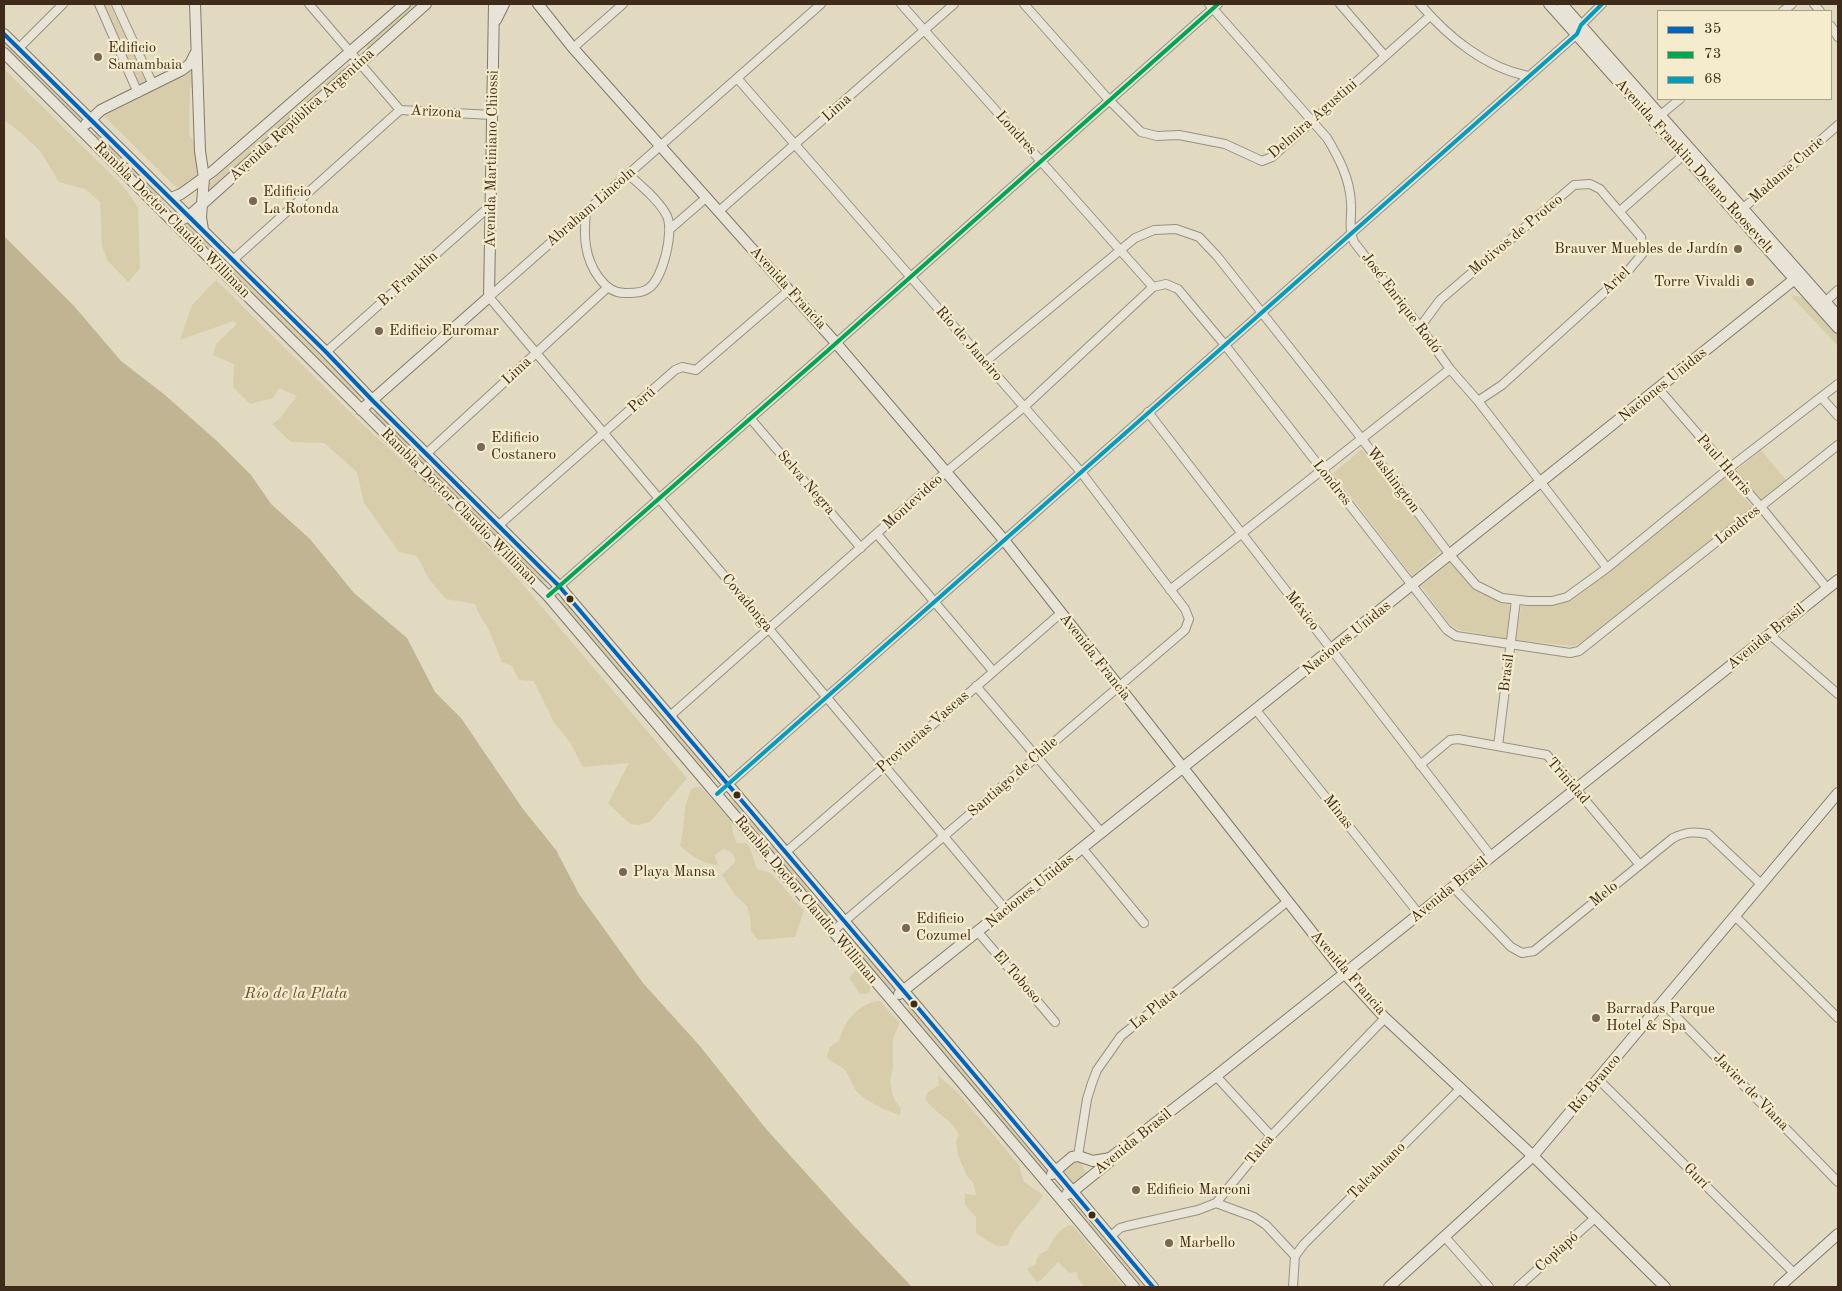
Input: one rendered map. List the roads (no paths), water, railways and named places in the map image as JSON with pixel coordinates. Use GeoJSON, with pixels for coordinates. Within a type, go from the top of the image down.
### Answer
{"type":"FeatureCollection","features":[{"type":"Feature","properties":{"kind":"street"},"geometry":{"type":"LineString","coordinates":[[19,48],[63,4]]}},
{"type":"Feature","properties":{"kind":"street"},"geometry":{"type":"LineString","coordinates":[[99,4],[138,93]]}},
{"type":"Feature","properties":{"kind":"street"},"geometry":{"type":"LineString","coordinates":[[116,4],[153,85]]}},
{"type":"Feature","properties":{"kind":"street"},"geometry":{"type":"LineString","coordinates":[[194,4],[200,151],[204,178],[201,216],[203,230]]}},
{"type":"Feature","properties":{"kind":"street","name":"Arizona"},"geometry":{"type":"LineString","coordinates":[[309,4],[400,110],[492,115]]}},
{"type":"Feature","properties":{"kind":"street","name":"Avenida República Argentina"},"geometry":{"type":"LineString","coordinates":[[171,198],[181,194],[204,178],[405,4]]}},
{"type":"Feature","properties":{"kind":"street","name":"Avenida República Argentina"},"geometry":{"type":"LineString","coordinates":[[176,222],[189,216],[426,4]]}},
{"type":"Feature","properties":{"kind":"street","name":"Avenida Martiniano Chiossi"},"geometry":{"type":"LineString","coordinates":[[488,297],[494,4]]}},
{"type":"Feature","properties":{"kind":"street","name":"Avenida Martiniano Chiossi"},"geometry":{"type":"LineString","coordinates":[[495,21],[504,4]]}},
{"type":"Feature","properties":{"kind":"street","name":"Avenida Francia"},"geometry":{"type":"LineString","coordinates":[[532,4],[540,7],[574,48],[720,211],[836,343],[1004,540],[1345,974],[1385,1018],[1534,1156],[1665,1287]]}},
{"type":"Feature","properties":{"kind":"street"},"geometry":{"type":"LineString","coordinates":[[574,48],[623,4]]}},
{"type":"Feature","properties":{"kind":"street","name":"Abraham Lincoln"},"geometry":{"type":"LineString","coordinates":[[361,410],[821,4]]}},
{"type":"Feature","properties":{"kind":"street","name":"Londres"},"geometry":{"type":"LineString","coordinates":[[901,4],[1154,287],[1166,284],[1178,289],[1225,344],[1447,630],[1456,636],[1570,653],[1579,652],[1838,445]]}},
{"type":"Feature","properties":{"kind":"street","name":"Lima"},"geometry":{"type":"LineString","coordinates":[[720,211],[954,4]]}},
{"type":"Feature","properties":{"kind":"street","name":"Delmira Agustini"},"geometry":{"type":"LineString","coordinates":[[1024,4],[1109,100],[1142,132],[1157,136],[1179,135],[1225,144],[1262,161],[1272,157],[1430,16]]}},
{"type":"Feature","properties":{"kind":"street"},"geometry":{"type":"LineString","coordinates":[[1340,4],[1385,56]]}},
{"type":"Feature","properties":{"kind":"street"},"geometry":{"type":"LineString","coordinates":[[1420,4],[1430,16],[1485,61],[1516,74],[1528,76]]}},
{"type":"Feature","properties":{"kind":"street","name":"Avenida Franklin Delano Roosevelt"},"geometry":{"type":"LineString","coordinates":[[1549,4],[1579,30],[1741,211],[1822,304],[1838,328]]}},
{"type":"Feature","properties":{"kind":"street","name":"Avenida Franklin Delano Roosevelt"},"geometry":{"type":"LineString","coordinates":[[1562,4],[1579,30]]}},
{"type":"Feature","properties":{"kind":"street"},"geometry":{"type":"LineString","coordinates":[[717,794],[1528,76],[1579,30],[1602,4]]}},
{"type":"Feature","properties":{"kind":"street"},"geometry":{"type":"LineString","coordinates":[[548,596],[1041,161],[1213,5],[1327,138],[1341,161],[1349,187],[1351,204],[1350,234]]}},
{"type":"Feature","properties":{"kind":"street","name":"Rambla Doctor Claudio Williman"},"geometry":{"type":"LineString","coordinates":[[4,34],[326,352],[426,454],[500,525],[559,586],[904,990],[1153,1287]]}},
{"type":"Feature","properties":{"kind":"street","name":"Rambla Doctor Claudio Williman"},"geometry":{"type":"LineString","coordinates":[[4,53],[176,222],[548,596],[1134,1287]]}},
{"type":"Feature","properties":{"kind":"street"},"geometry":{"type":"LineString","coordinates":[[81,129],[101,110],[182,70],[190,64],[196,54]]}},
{"type":"Feature","properties":{"kind":"street","name":"Rio de Janeiro"},"geometry":{"type":"LineString","coordinates":[[737,78],[1081,472],[1185,609],[1188,619]]}},
{"type":"Feature","properties":{"kind":"street"},"geometry":{"type":"LineString","coordinates":[[1658,118],[1679,100]]}},
{"type":"Feature","properties":{"kind":"street"},"geometry":{"type":"LineString","coordinates":[[233,260],[400,110]]}},
{"type":"Feature","properties":{"kind":"street","name":"Madame Curie"},"geometry":{"type":"LineString","coordinates":[[1741,211],[1838,125]]}},
{"type":"Feature","properties":{"kind":"street"},"geometry":{"type":"LineString","coordinates":[[1620,211],[1688,152]]}},
{"type":"Feature","properties":{"kind":"street"},"geometry":{"type":"LineString","coordinates":[[586,211],[586,247],[595,272],[607,288],[619,294],[639,292],[649,288],[655,281],[665,259],[670,234],[667,217],[650,194],[628,174]]}},
{"type":"Feature","properties":{"kind":"street","name":"Motivos de Proteo"},"geometry":{"type":"LineString","coordinates":[[1420,327],[1440,300],[1574,186],[1590,184],[1600,189],[1620,211]]}},
{"type":"Feature","properties":{"kind":"street"},"geometry":{"type":"LineString","coordinates":[[669,230],[707,197]]}},
{"type":"Feature","properties":{"kind":"street","name":"B. Franklin"},"geometry":{"type":"LineString","coordinates":[[326,352],[490,206]]}},
{"type":"Feature","properties":{"kind":"street","name":"Ariel"},"geometry":{"type":"LineString","coordinates":[[1478,402],[1502,385],[1640,258],[1643,253],[1641,237],[1620,211]]}},
{"type":"Feature","properties":{"kind":"street","name":"Washington"},"geometry":{"type":"LineString","coordinates":[[985,362],[1135,238],[1154,230],[1176,229],[1199,237],[1217,256],[1262,312],[1450,555],[1476,585],[1502,598],[1552,601],[1567,597],[1606,568],[1728,469],[1838,384]]}},
{"type":"Feature","properties":{"kind":"street","name":"José Enrique Rodó"},"geometry":{"type":"LineString","coordinates":[[1350,234],[1354,242],[1420,327],[1450,370],[1478,402],[1606,568]]}},
{"type":"Feature","properties":{"kind":"street","name":"Naciones Unidas"},"geometry":{"type":"LineString","coordinates":[[891,1000],[1083,849],[1798,277]]}},
{"type":"Feature","properties":{"kind":"street","name":"Montevideo"},"geometry":{"type":"LineString","coordinates":[[670,716],[946,472],[1024,407],[1154,287]]}},
{"type":"Feature","properties":{"kind":"street","name":"Lima"},"geometry":{"type":"LineString","coordinates":[[426,454],[607,288]]}},
{"type":"Feature","properties":{"kind":"street","name":"Perú"},"geometry":{"type":"LineString","coordinates":[[500,525],[675,370],[682,368],[696,370],[789,290]]}},
{"type":"Feature","properties":{"kind":"street"},"geometry":{"type":"LineString","coordinates":[[1822,304],[1838,290]]}},
{"type":"Feature","properties":{"kind":"street","name":"Covadonga"},"geometry":{"type":"LineString","coordinates":[[488,297],[1006,910]]}},
{"type":"Feature","properties":{"kind":"street","name":"Avenida Franklin Delano Roosevelt"},"geometry":{"type":"LineString","coordinates":[[1822,304],[1838,316]]}},
{"type":"Feature","properties":{"kind":"street"},"geometry":{"type":"LineString","coordinates":[[1170,590],[1450,370]]}},
{"type":"Feature","properties":{"kind":"street","name":"Paul Harris"},"geometry":{"type":"LineString","coordinates":[[1658,388],[1827,588]]}},
{"type":"Feature","properties":{"kind":"street"},"geometry":{"type":"LineString","coordinates":[[1821,397],[1838,416]]}},
{"type":"Feature","properties":{"kind":"street","name":"México"},"geometry":{"type":"LineString","coordinates":[[1148,412],[1491,856]]}},
{"type":"Feature","properties":{"kind":"street","name":"Selva Negra"},"geometry":{"type":"LineString","coordinates":[[750,418],[862,548]]}},
{"type":"Feature","properties":{"kind":"street"},"geometry":{"type":"LineString","coordinates":[[877,534],[993,671]]}},
{"type":"Feature","properties":{"kind":"street","name":"Avenida Brasil"},"geometry":{"type":"LineString","coordinates":[[1059,1197],[1072,1192],[1108,1162],[1110,1158],[1345,974],[1838,580]]}},
{"type":"Feature","properties":{"kind":"street","name":"Brasil"},"geometry":{"type":"LineString","coordinates":[[1498,746],[1516,600]]}},
{"type":"Feature","properties":{"kind":"street","name":"Provincias Vascas"},"geometry":{"type":"LineString","coordinates":[[786,852],[1061,613]]}},
{"type":"Feature","properties":{"kind":"street","name":"Santiago de Chile"},"geometry":{"type":"LineString","coordinates":[[833,931],[1185,630],[1188,619]]}},
{"type":"Feature","properties":{"kind":"street"},"geometry":{"type":"LineString","coordinates":[[1769,634],[1838,694]]}},
{"type":"Feature","properties":{"kind":"street"},"geometry":{"type":"LineString","coordinates":[[976,686],[1102,833]]}},
{"type":"Feature","properties":{"kind":"street","name":"Minas"},"geometry":{"type":"LineString","coordinates":[[1256,710],[1419,914]]}},
{"type":"Feature","properties":{"kind":"street","name":"Trinidad"},"geometry":{"type":"LineString","coordinates":[[1420,764],[1450,740],[1458,739],[1547,755],[1640,865]]}},
{"type":"Feature","properties":{"kind":"street","name":"Río Branco"},"geometry":{"type":"LineString","coordinates":[[1389,1287],[1534,1156],[1838,793]]}},
{"type":"Feature","properties":{"kind":"street","name":"Melo"},"geometry":{"type":"LineString","coordinates":[[1453,887],[1511,947],[1522,953],[1534,950],[1673,838],[1686,832],[1696,831],[1708,834],[1761,884]]}},
{"type":"Feature","properties":{"kind":"street"},"geometry":{"type":"LineString","coordinates":[[1083,849],[1144,923]]}},
{"type":"Feature","properties":{"kind":"street","name":"La Plata"},"geometry":{"type":"LineString","coordinates":[[1083,1158],[1087,1099],[1097,1070],[1121,1036],[1288,901]]}},
{"type":"Feature","properties":{"kind":"street"},"geometry":{"type":"LineString","coordinates":[[1735,916],[1838,1018]]}},
{"type":"Feature","properties":{"kind":"street","name":"El Toboso"},"geometry":{"type":"LineString","coordinates":[[978,932],[1055,1022]]}},
{"type":"Feature","properties":{"kind":"street","name":"Javier de Viana"},"geometry":{"type":"LineString","coordinates":[[1664,1003],[1838,1182]]}},
{"type":"Feature","properties":{"kind":"street","name":"Talca"},"geometry":{"type":"LineString","coordinates":[[1216,1203],[1271,1136],[1385,1018]]}},
{"type":"Feature","properties":{"kind":"street"},"geometry":{"type":"LineString","coordinates":[[1216,1076],[1271,1136]]}},
{"type":"Feature","properties":{"kind":"street","name":"Gurí"},"geometry":{"type":"LineString","coordinates":[[1599,1080],[1794,1273]]}},
{"type":"Feature","properties":{"kind":"street","name":"Talcahuano"},"geometry":{"type":"LineString","coordinates":[[1295,1256],[1304,1244],[1461,1088]]}},
{"type":"Feature","properties":{"kind":"street"},"geometry":{"type":"LineString","coordinates":[[1047,1183],[1055,1170],[1072,1157],[1098,1161],[1110,1158]]}},
{"type":"Feature","properties":{"kind":"street"},"geometry":{"type":"LineString","coordinates":[[1083,1158],[1091,1176]]}},
{"type":"Feature","properties":{"kind":"street"},"geometry":{"type":"LineString","coordinates":[[1110,1237],[1120,1228],[1198,1210],[1216,1203],[1254,1217],[1266,1225],[1295,1256],[1293,1287]]}},
{"type":"Feature","properties":{"kind":"street","name":"Copiapó"},"geometry":{"type":"LineString","coordinates":[[1518,1287],[1596,1217]]}},
{"type":"Feature","properties":{"kind":"street"},"geometry":{"type":"LineString","coordinates":[[1779,1287],[1838,1234]]}},
{"type":"Feature","properties":{"kind":"street"},"geometry":{"type":"LineString","coordinates":[[1445,1237],[1489,1287]]}},
{"type":"Feature","properties":{"kind":"water","name":"Río de la Plata"},"geometry":{"type":"Polygon","coordinates":[[[4,236],[74,306],[121,361],[165,395],[218,442],[251,475],[271,504],[310,539],[354,593],[407,638],[435,692],[461,718],[523,809],[556,850],[579,894],[643,983],[699,1045],[767,1130],[912,1287],[4,1287],[4,236]]]}},
{"type":"Feature","properties":{"kind":"place","name":"Edificio Samambaia"},"geometry":{"type":"Point","coordinates":[98,57]}},
{"type":"Feature","properties":{"kind":"place","name":"Edificio La Rotonda"},"geometry":{"type":"Point","coordinates":[253,201]}},
{"type":"Feature","properties":{"kind":"place","name":"Brauver Muebles de Jardín"},"geometry":{"type":"Point","coordinates":[1738,249]}},
{"type":"Feature","properties":{"kind":"place","name":"Torre Vivaldi"},"geometry":{"type":"Point","coordinates":[1750,282]}},
{"type":"Feature","properties":{"kind":"place","name":"Edificio Euromar"},"geometry":{"type":"Point","coordinates":[379,331]}},
{"type":"Feature","properties":{"kind":"place","name":"Edificio Costanero"},"geometry":{"type":"Point","coordinates":[481,447]}},
{"type":"Feature","properties":{"kind":"place","name":"Playa Mansa"},"geometry":{"type":"Point","coordinates":[623,872]}},
{"type":"Feature","properties":{"kind":"place","name":"Edificio Cozumel"},"geometry":{"type":"Point","coordinates":[906,928]}},
{"type":"Feature","properties":{"kind":"place","name":"Barradas Parque Hotel & Spa"},"geometry":{"type":"Point","coordinates":[1596,1018]}},
{"type":"Feature","properties":{"kind":"place","name":"Edificio Marconi"},"geometry":{"type":"Point","coordinates":[1136,1190]}},
{"type":"Feature","properties":{"kind":"place","name":"Marbello"},"geometry":{"type":"Point","coordinates":[1169,1243]}}]}
